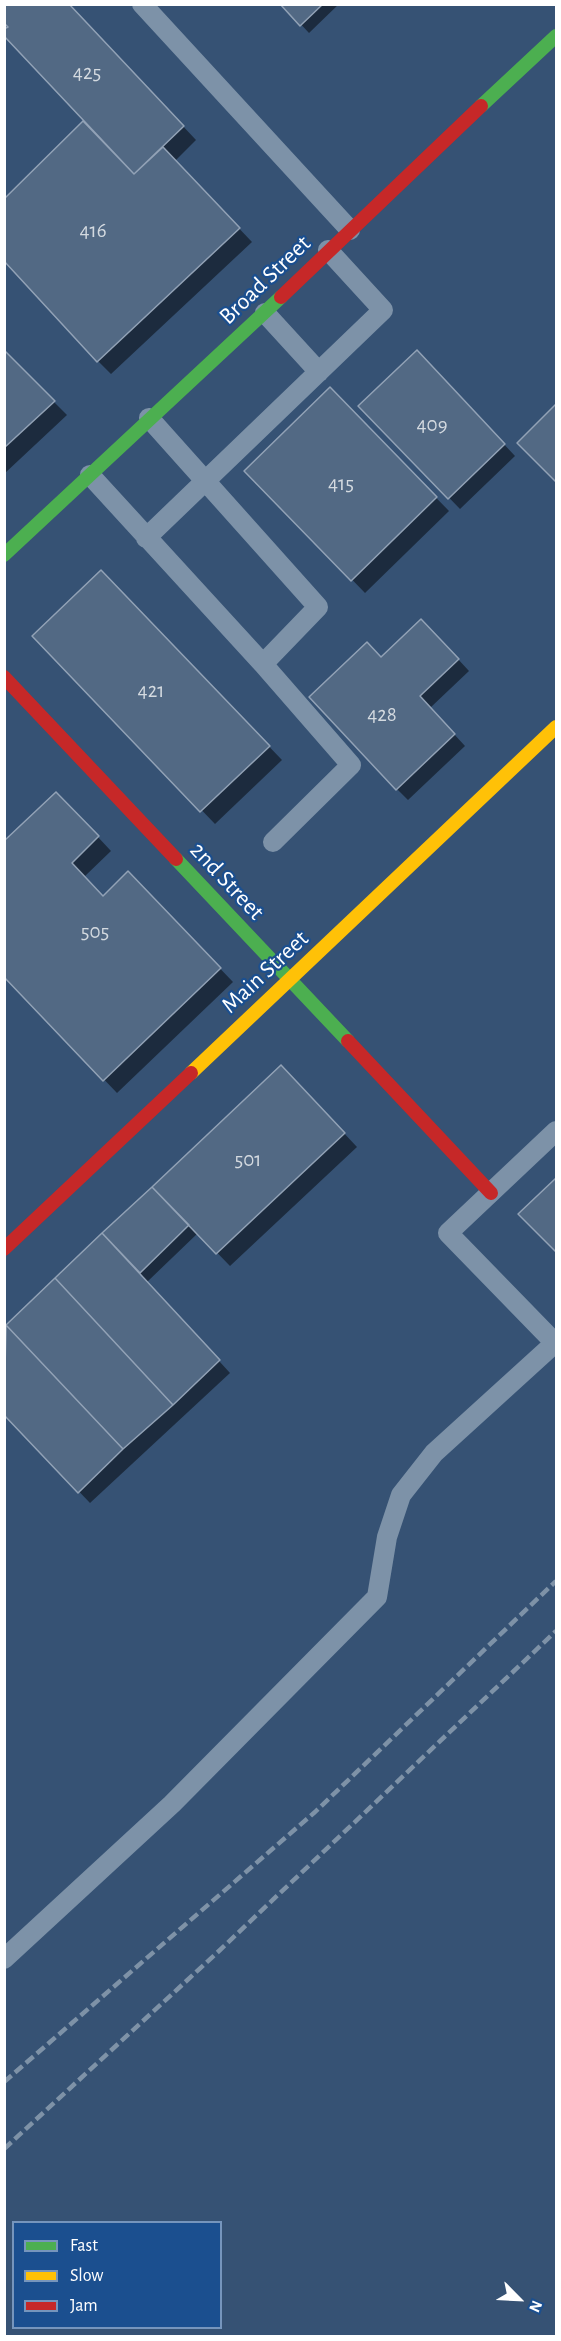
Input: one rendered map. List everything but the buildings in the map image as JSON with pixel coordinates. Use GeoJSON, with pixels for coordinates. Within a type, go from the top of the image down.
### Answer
{"type":"FeatureCollection","features":[{"type":"Feature","properties":{"kind":"street","name":"Broad Street"},"geometry":{"type":"LineString","coordinates":[[4,555],[149,418],[265,313],[327,249],[556,36]]}},
{"type":"Feature","properties":{"kind":"street","name":"2nd Street"},"geometry":{"type":"LineString","coordinates":[[4,677],[491,1193]]}},
{"type":"Feature","properties":{"kind":"street","name":"Main Street"},"geometry":{"type":"LineString","coordinates":[[4,1249],[556,728]]}},
{"type":"Feature","properties":{"kind":"lane"},"geometry":{"type":"LineString","coordinates":[[142,4],[350,230]]}},
{"type":"Feature","properties":{"kind":"lane"},"geometry":{"type":"LineString","coordinates":[[146,538],[383,310],[327,249]]}},
{"type":"Feature","properties":{"kind":"lane"},"geometry":{"type":"LineString","coordinates":[[265,313],[319,372]]}},
{"type":"Feature","properties":{"kind":"lane"},"geometry":{"type":"LineString","coordinates":[[149,418],[318,607],[263,664]]}},
{"type":"Feature","properties":{"kind":"lane"},"geometry":{"type":"LineString","coordinates":[[90,475],[263,664],[351,765],[273,842]]}},
{"type":"Feature","properties":{"kind":"lane"},"geometry":{"type":"LineString","coordinates":[[4,1959],[172,1804],[377,1597],[387,1537],[401,1495],[434,1453],[556,1343],[448,1233],[556,1131]]}},
{"type":"Feature","properties":{"kind":"railway"},"geometry":{"type":"LineString","coordinates":[[4,2082],[315,1812],[556,1581]]}},
{"type":"Feature","properties":{"kind":"railway"},"geometry":{"type":"LineString","coordinates":[[4,2149],[220,1950],[556,1631]]}},
{"type":"Feature","properties":{"kind":"traffic: fast"},"geometry":{"type":"LineString","coordinates":[[481,106],[556,36]]}},
{"type":"Feature","properties":{"kind":"traffic: fast"},"geometry":{"type":"LineString","coordinates":[[4,555],[281,297]]}},
{"type":"Feature","properties":{"kind":"traffic: fast"},"geometry":{"type":"LineString","coordinates":[[176,859],[348,1041]]}},
{"type":"Feature","properties":{"kind":"traffic: slow"},"geometry":{"type":"LineString","coordinates":[[191,1073],[556,727]]}},
{"type":"Feature","properties":{"kind":"traffic: jam"},"geometry":{"type":"LineString","coordinates":[[281,297],[481,106]]}},
{"type":"Feature","properties":{"kind":"traffic: jam"},"geometry":{"type":"LineString","coordinates":[[4,677],[176,859]]}},
{"type":"Feature","properties":{"kind":"traffic: jam"},"geometry":{"type":"LineString","coordinates":[[348,1041],[491,1193]]}},
{"type":"Feature","properties":{"kind":"traffic: jam"},"geometry":{"type":"LineString","coordinates":[[4,1249],[191,1073]]}}]}
